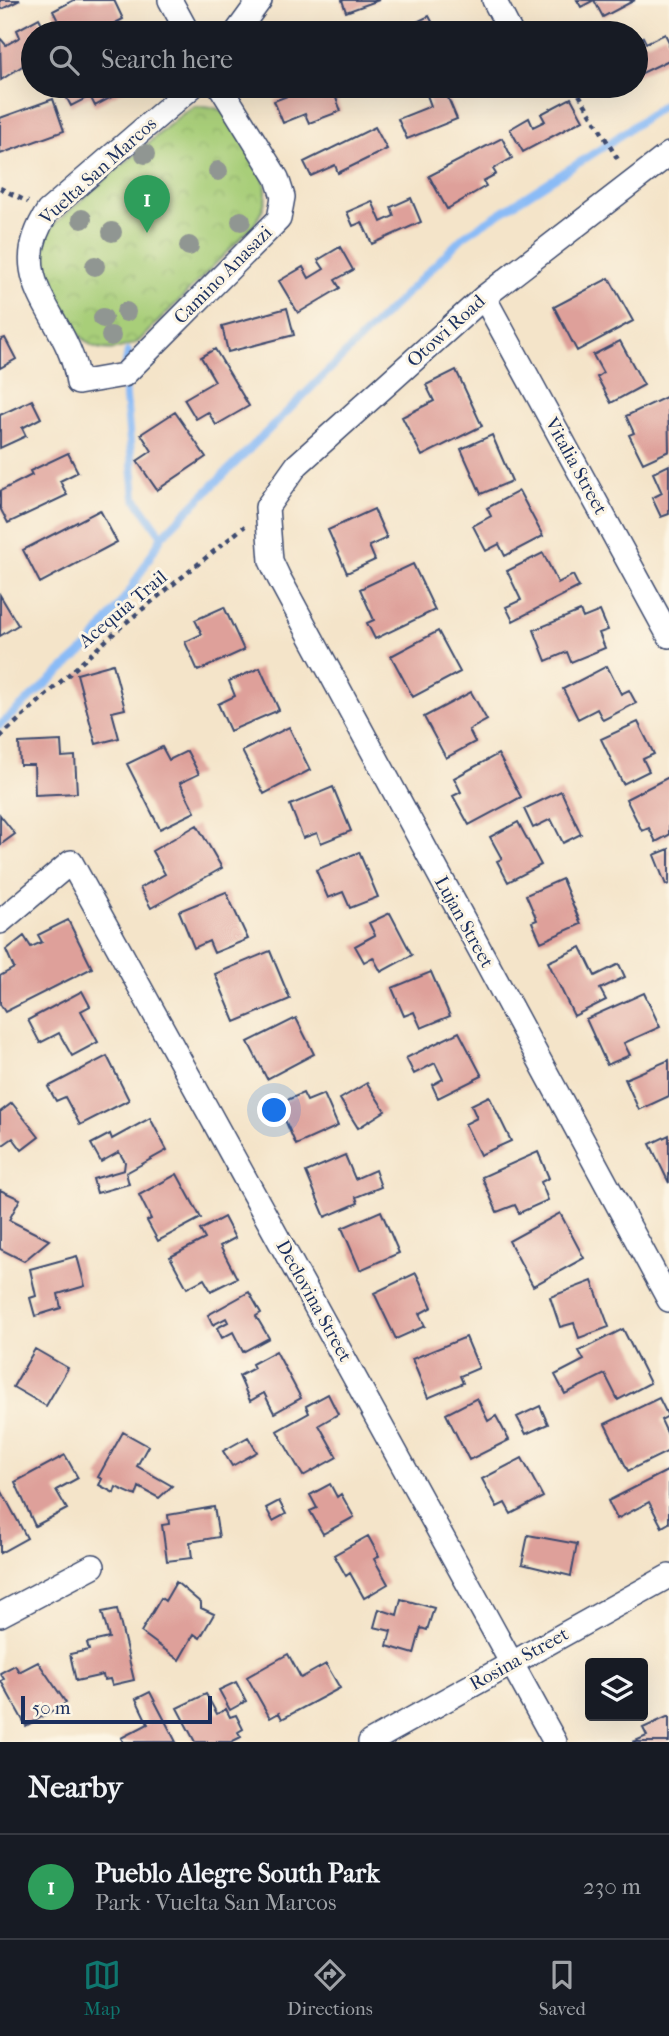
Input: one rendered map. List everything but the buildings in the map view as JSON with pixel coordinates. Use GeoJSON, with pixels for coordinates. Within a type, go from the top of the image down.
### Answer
{"type":"FeatureCollection","features":[{"type":"Feature","properties":{"kind":"street"},"geometry":{"type":"LineString","coordinates":[[170,0],[181,21]]}},
{"type":"Feature","properties":{"kind":"street"},"geometry":{"type":"LineString","coordinates":[[245,21],[260,0]]}},
{"type":"Feature","properties":{"kind":"street"},"geometry":{"type":"LineString","coordinates":[[494,0],[504,21]]}},
{"type":"Feature","properties":{"kind":"street","name":"Vuelta San Marcos"},"geometry":{"type":"LineString","coordinates":[[78,383],[76,364],[67,345],[26,274],[25,255],[36,226],[48,211],[179,98]]}},
{"type":"Feature","properties":{"kind":"street","name":"Camino Anasazi"},"geometry":{"type":"LineString","coordinates":[[78,383],[124,375],[279,219],[283,197],[277,178],[227,98]]}},
{"type":"Feature","properties":{"kind":"street","name":"Otowi Road"},"geometry":{"type":"LineString","coordinates":[[267,507],[297,465],[484,297],[669,154]]}},
{"type":"Feature","properties":{"kind":"street","name":"Vitalia Street"},"geometry":{"type":"LineString","coordinates":[[484,297],[669,636]]}},
{"type":"Feature","properties":{"kind":"street","name":"Lujan Street"},"geometry":{"type":"LineString","coordinates":[[267,507],[271,561],[334,684],[669,1300]]}},
{"type":"Feature","properties":{"kind":"street","name":"Declovina Street"},"geometry":{"type":"LineString","coordinates":[[0,922],[72,862],[555,1742]]}},
{"type":"Feature","properties":{"kind":"street"},"geometry":{"type":"LineString","coordinates":[[0,1615],[93,1566]]}},
{"type":"Feature","properties":{"kind":"street","name":"Rosina Street"},"geometry":{"type":"LineString","coordinates":[[370,1742],[669,1576]]}},
{"type":"Feature","properties":{"kind":"path"},"geometry":{"type":"LineString","coordinates":[[581,98],[623,169]]}},
{"type":"Feature","properties":{"kind":"path","name":"Acequia Trail"},"geometry":{"type":"LineString","coordinates":[[0,737],[123,625],[267,507]]}},
{"type":"Feature","properties":{"kind":"green space"},"geometry":{"type":"Polygon","coordinates":[[[195,106],[216,108],[226,115],[237,130],[256,162],[264,182],[266,199],[263,208],[254,225],[138,342],[112,349],[95,347],[72,325],[46,280],[42,265],[45,241],[53,225],[195,106]]]}},
{"type":"Feature","properties":{"kind":"waterway"},"geometry":{"type":"LineString","coordinates":[[0,725],[90,645],[131,589],[162,536],[464,236],[605,146],[669,101]]}},
{"type":"Feature","properties":{"kind":"waterway"},"geometry":{"type":"LineString","coordinates":[[128,352],[124,375],[135,498],[162,536]]}},
{"type":"Feature","properties":{"kind":"place","name":"Pueblo Alegre South Park"},"geometry":{"type":"Point","coordinates":[147,233]}}]}
